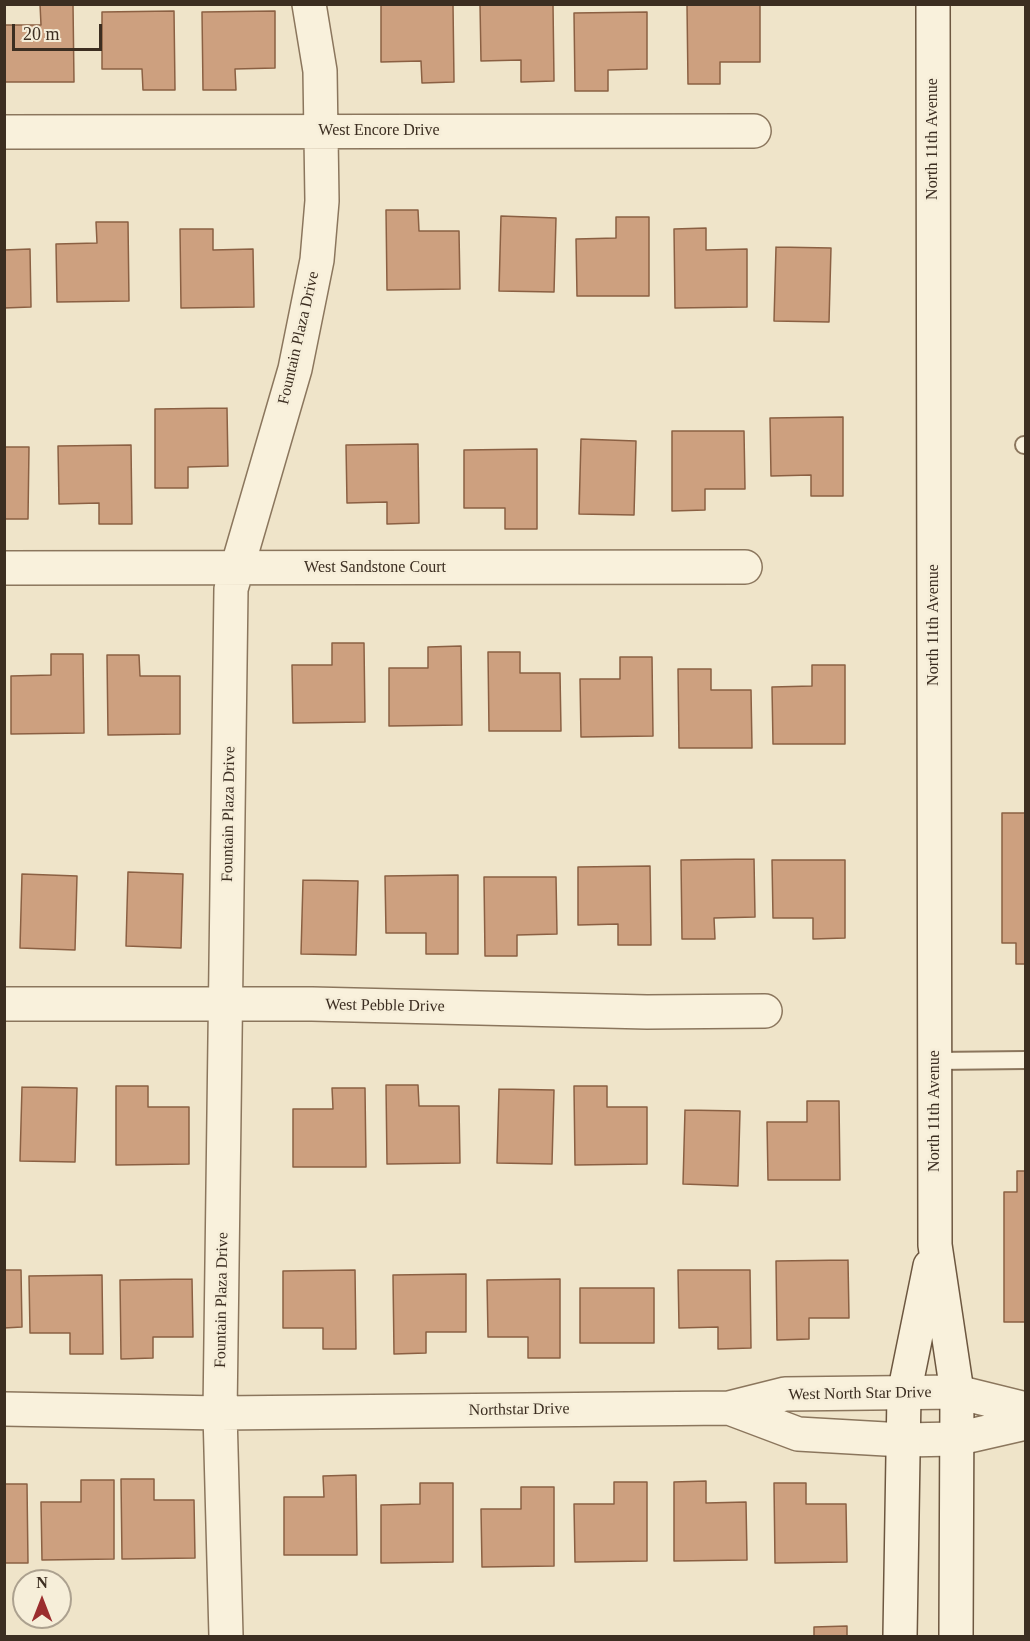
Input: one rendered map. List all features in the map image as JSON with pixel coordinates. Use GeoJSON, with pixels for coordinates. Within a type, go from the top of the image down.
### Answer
{"type":"FeatureCollection","features":[{"type":"Feature","properties":{"kind":"street","name":"Fountain Plaza Drive"},"geometry":{"type":"LineString","coordinates":[[226,1636],[220,1413],[231,589],[295,369],[317,260],[322,201],[320,71],[309,4]]}},
{"type":"Feature","properties":{"kind":"street","name":"North 11th Avenue"},"geometry":{"type":"LineString","coordinates":[[933,4],[935,1245],[957,1392],[956,1636]]}},
{"type":"Feature","properties":{"kind":"street","name":"West Encore Drive"},"geometry":{"type":"LineString","coordinates":[[4,132],[754,131]]}},
{"type":"Feature","properties":{"kind":"street","name":"West Sandstone Court"},"geometry":{"type":"LineString","coordinates":[[4,568],[745,567]]}},
{"type":"Feature","properties":{"kind":"street","name":"West Pebble Drive"},"geometry":{"type":"LineString","coordinates":[[4,1004],[227,1004],[765,1011]]}},
{"type":"Feature","properties":{"kind":"street","name":"North 11th Avenue"},"geometry":{"type":"LineString","coordinates":[[900,1636],[904,1394],[935,1245]]}},
{"type":"Feature","properties":{"kind":"street","name":"West North Star Drive"},"geometry":{"type":"LineString","coordinates":[[729,1408],[785,1394],[957,1392]]}},
{"type":"Feature","properties":{"kind":"street"},"geometry":{"type":"LineString","coordinates":[[957,1392],[1026,1409]]}},
{"type":"Feature","properties":{"kind":"street","name":"Northstar Drive"},"geometry":{"type":"LineString","coordinates":[[4,1409],[220,1413],[729,1408],[798,1434],[903,1440],[956,1439],[1026,1423]]}},
{"type":"Feature","properties":{"kind":"lane"},"geometry":{"type":"LineString","coordinates":[[935,1061],[1026,1060]]}},
{"type":"Feature","properties":{"kind":"building"},"geometry":{"type":"Polygon","coordinates":[[[40,4],[73,4],[74,82],[4,82],[4,25],[41,25],[40,4]]]}},
{"type":"Feature","properties":{"kind":"building"},"geometry":{"type":"Polygon","coordinates":[[[381,4],[453,4],[454,82],[422,83],[421,61],[381,62],[381,4]]]}},
{"type":"Feature","properties":{"kind":"building"},"geometry":{"type":"Polygon","coordinates":[[[480,4],[553,4],[554,81],[521,82],[521,60],[481,61],[480,4]]]}},
{"type":"Feature","properties":{"kind":"building"},"geometry":{"type":"Polygon","coordinates":[[[687,5],[760,5],[760,62],[720,62],[720,84],[688,84],[687,5]]]}},
{"type":"Feature","properties":{"kind":"building"},"geometry":{"type":"Polygon","coordinates":[[[174,11],[175,90],[143,90],[142,69],[102,69],[102,12],[174,11]]]}},
{"type":"Feature","properties":{"kind":"building"},"geometry":{"type":"Polygon","coordinates":[[[275,11],[275,68],[235,69],[236,90],[203,90],[202,12],[275,11]]]}},
{"type":"Feature","properties":{"kind":"building"},"geometry":{"type":"Polygon","coordinates":[[[647,12],[647,69],[608,70],[608,91],[575,91],[574,13],[647,12]]]}},
{"type":"Feature","properties":{"kind":"building"},"geometry":{"type":"Polygon","coordinates":[[[386,210],[418,210],[419,231],[459,231],[460,289],[387,290],[386,210]]]}},
{"type":"Feature","properties":{"kind":"building"},"geometry":{"type":"Polygon","coordinates":[[[501,216],[556,218],[554,292],[499,291],[501,216]]]}},
{"type":"Feature","properties":{"kind":"building"},"geometry":{"type":"Polygon","coordinates":[[[616,217],[649,217],[649,296],[577,296],[576,239],[616,238],[616,217]]]}},
{"type":"Feature","properties":{"kind":"building"},"geometry":{"type":"Polygon","coordinates":[[[96,222],[128,222],[129,301],[57,302],[56,244],[97,243],[96,222]]]}},
{"type":"Feature","properties":{"kind":"building"},"geometry":{"type":"Polygon","coordinates":[[[706,228],[706,250],[747,249],[747,307],[675,308],[674,229],[706,228]]]}},
{"type":"Feature","properties":{"kind":"building"},"geometry":{"type":"Polygon","coordinates":[[[180,229],[213,229],[213,250],[253,249],[254,307],[181,308],[180,229]]]}},
{"type":"Feature","properties":{"kind":"building"},"geometry":{"type":"Polygon","coordinates":[[[776,247],[831,248],[829,322],[774,321],[776,247]]]}},
{"type":"Feature","properties":{"kind":"building"},"geometry":{"type":"Polygon","coordinates":[[[30,249],[31,307],[4,308],[4,250],[30,249]]]}},
{"type":"Feature","properties":{"kind":"building"},"geometry":{"type":"Polygon","coordinates":[[[227,408],[228,466],[188,467],[188,488],[155,488],[155,409],[227,408]]]}},
{"type":"Feature","properties":{"kind":"building"},"geometry":{"type":"Polygon","coordinates":[[[843,417],[843,496],[811,496],[811,475],[771,476],[770,418],[843,417]]]}},
{"type":"Feature","properties":{"kind":"building"},"geometry":{"type":"Polygon","coordinates":[[[672,431],[744,431],[745,489],[705,489],[705,510],[672,511],[672,431]]]}},
{"type":"Feature","properties":{"kind":"building"},"geometry":{"type":"Polygon","coordinates":[[[581,439],[636,441],[634,515],[579,514],[581,439]]]}},
{"type":"Feature","properties":{"kind":"building"},"geometry":{"type":"Polygon","coordinates":[[[418,444],[419,523],[387,524],[387,502],[347,503],[346,445],[418,444]]]}},
{"type":"Feature","properties":{"kind":"building"},"geometry":{"type":"Polygon","coordinates":[[[131,445],[132,524],[99,524],[99,503],[59,504],[58,446],[131,445]]]}},
{"type":"Feature","properties":{"kind":"building"},"geometry":{"type":"Polygon","coordinates":[[[4,447],[29,447],[28,519],[4,519],[4,447]]]}},
{"type":"Feature","properties":{"kind":"building"},"geometry":{"type":"Polygon","coordinates":[[[537,449],[537,529],[505,529],[505,508],[464,508],[464,450],[537,449]]]}},
{"type":"Feature","properties":{"kind":"building"},"geometry":{"type":"Polygon","coordinates":[[[332,643],[364,643],[365,722],[293,723],[292,665],[332,665],[332,643]]]}},
{"type":"Feature","properties":{"kind":"building"},"geometry":{"type":"Polygon","coordinates":[[[461,646],[462,725],[389,726],[389,668],[428,668],[428,647],[461,646]]]}},
{"type":"Feature","properties":{"kind":"building"},"geometry":{"type":"Polygon","coordinates":[[[488,652],[520,652],[520,673],[560,673],[561,731],[489,731],[488,652]]]}},
{"type":"Feature","properties":{"kind":"building"},"geometry":{"type":"Polygon","coordinates":[[[51,654],[83,654],[84,733],[11,734],[11,676],[51,675],[51,654]]]}},
{"type":"Feature","properties":{"kind":"building"},"geometry":{"type":"Polygon","coordinates":[[[107,655],[139,655],[140,676],[180,676],[180,734],[108,735],[107,655]]]}},
{"type":"Feature","properties":{"kind":"building"},"geometry":{"type":"Polygon","coordinates":[[[620,657],[652,657],[653,736],[581,737],[580,679],[620,679],[620,657]]]}},
{"type":"Feature","properties":{"kind":"building"},"geometry":{"type":"Polygon","coordinates":[[[812,665],[845,665],[845,744],[773,744],[772,687],[812,686],[812,665]]]}},
{"type":"Feature","properties":{"kind":"building"},"geometry":{"type":"Polygon","coordinates":[[[678,669],[711,669],[711,690],[751,690],[752,748],[679,748],[678,669]]]}},
{"type":"Feature","properties":{"kind":"building"},"geometry":{"type":"Polygon","coordinates":[[[1002,813],[1026,813],[1026,964],[1016,964],[1016,943],[1002,943],[1002,813]]]}},
{"type":"Feature","properties":{"kind":"building"},"geometry":{"type":"Polygon","coordinates":[[[754,859],[755,917],[714,918],[715,939],[682,939],[681,860],[754,859]]]}},
{"type":"Feature","properties":{"kind":"building"},"geometry":{"type":"Polygon","coordinates":[[[772,860],[845,860],[845,938],[813,939],[813,918],[773,918],[772,860]]]}},
{"type":"Feature","properties":{"kind":"building"},"geometry":{"type":"Polygon","coordinates":[[[650,866],[651,945],[618,945],[618,924],[578,925],[578,867],[650,866]]]}},
{"type":"Feature","properties":{"kind":"building"},"geometry":{"type":"Polygon","coordinates":[[[128,872],[183,874],[181,948],[126,946],[128,872]]]}},
{"type":"Feature","properties":{"kind":"building"},"geometry":{"type":"Polygon","coordinates":[[[22,874],[77,876],[75,950],[20,948],[22,874]]]}},
{"type":"Feature","properties":{"kind":"building"},"geometry":{"type":"Polygon","coordinates":[[[458,875],[458,954],[426,954],[426,933],[386,933],[385,876],[458,875]]]}},
{"type":"Feature","properties":{"kind":"building"},"geometry":{"type":"Polygon","coordinates":[[[484,877],[556,877],[557,934],[517,935],[517,956],[485,956],[484,877]]]}},
{"type":"Feature","properties":{"kind":"building"},"geometry":{"type":"Polygon","coordinates":[[[303,880],[358,881],[356,955],[301,954],[303,880]]]}},
{"type":"Feature","properties":{"kind":"building"},"geometry":{"type":"Polygon","coordinates":[[[386,1085],[418,1085],[419,1106],[459,1106],[460,1163],[387,1164],[386,1085]]]}},
{"type":"Feature","properties":{"kind":"building"},"geometry":{"type":"Polygon","coordinates":[[[116,1086],[148,1086],[148,1107],[189,1107],[189,1164],[116,1165],[116,1086]]]}},
{"type":"Feature","properties":{"kind":"building"},"geometry":{"type":"Polygon","coordinates":[[[574,1086],[607,1086],[607,1107],[647,1107],[647,1164],[575,1165],[574,1086]]]}},
{"type":"Feature","properties":{"kind":"building"},"geometry":{"type":"Polygon","coordinates":[[[22,1087],[77,1088],[75,1162],[20,1161],[22,1087]]]}},
{"type":"Feature","properties":{"kind":"building"},"geometry":{"type":"Polygon","coordinates":[[[332,1088],[365,1088],[366,1167],[293,1167],[293,1109],[333,1109],[332,1088]]]}},
{"type":"Feature","properties":{"kind":"building"},"geometry":{"type":"Polygon","coordinates":[[[499,1089],[554,1090],[552,1164],[497,1163],[499,1089]]]}},
{"type":"Feature","properties":{"kind":"building"},"geometry":{"type":"Polygon","coordinates":[[[807,1101],[839,1101],[840,1180],[768,1180],[767,1122],[807,1122],[807,1101]]]}},
{"type":"Feature","properties":{"kind":"building"},"geometry":{"type":"Polygon","coordinates":[[[685,1110],[740,1111],[738,1186],[683,1184],[685,1110]]]}},
{"type":"Feature","properties":{"kind":"building"},"geometry":{"type":"Polygon","coordinates":[[[1017,1171],[1026,1171],[1026,1322],[1004,1322],[1004,1192],[1017,1192],[1017,1171]]]}},
{"type":"Feature","properties":{"kind":"building"},"geometry":{"type":"Polygon","coordinates":[[[848,1260],[849,1318],[809,1318],[809,1339],[777,1340],[776,1261],[848,1260]]]}},
{"type":"Feature","properties":{"kind":"building"},"geometry":{"type":"Polygon","coordinates":[[[4,1270],[21,1270],[22,1327],[4,1328],[4,1270]]]}},
{"type":"Feature","properties":{"kind":"building"},"geometry":{"type":"Polygon","coordinates":[[[355,1270],[356,1349],[323,1349],[323,1328],[283,1328],[283,1271],[355,1270]]]}},
{"type":"Feature","properties":{"kind":"building"},"geometry":{"type":"Polygon","coordinates":[[[678,1270],[750,1270],[751,1348],[718,1349],[718,1327],[679,1328],[678,1270]]]}},
{"type":"Feature","properties":{"kind":"building"},"geometry":{"type":"Polygon","coordinates":[[[466,1274],[466,1332],[426,1332],[426,1353],[394,1354],[393,1275],[466,1274]]]}},
{"type":"Feature","properties":{"kind":"building"},"geometry":{"type":"Polygon","coordinates":[[[102,1275],[103,1354],[70,1354],[70,1333],[30,1333],[29,1276],[102,1275]]]}},
{"type":"Feature","properties":{"kind":"building"},"geometry":{"type":"Polygon","coordinates":[[[192,1279],[193,1337],[153,1337],[153,1358],[121,1359],[120,1280],[192,1279]]]}},
{"type":"Feature","properties":{"kind":"building"},"geometry":{"type":"Polygon","coordinates":[[[560,1279],[560,1358],[528,1358],[528,1337],[488,1337],[487,1280],[560,1279]]]}},
{"type":"Feature","properties":{"kind":"building"},"geometry":{"type":"Polygon","coordinates":[[[580,1288],[654,1288],[654,1343],[580,1343],[580,1288]]]}},
{"type":"Feature","properties":{"kind":"building"},"geometry":{"type":"Polygon","coordinates":[[[356,1475],[357,1555],[284,1555],[284,1497],[324,1497],[323,1476],[356,1475]]]}},
{"type":"Feature","properties":{"kind":"building"},"geometry":{"type":"Polygon","coordinates":[[[121,1479],[154,1479],[154,1500],[194,1500],[195,1558],[122,1559],[121,1479]]]}},
{"type":"Feature","properties":{"kind":"building"},"geometry":{"type":"Polygon","coordinates":[[[81,1480],[114,1480],[114,1559],[42,1560],[41,1502],[81,1502],[81,1480]]]}},
{"type":"Feature","properties":{"kind":"building"},"geometry":{"type":"Polygon","coordinates":[[[706,1481],[706,1503],[746,1502],[747,1560],[674,1561],[674,1482],[706,1481]]]}},
{"type":"Feature","properties":{"kind":"building"},"geometry":{"type":"Polygon","coordinates":[[[614,1482],[647,1482],[647,1561],[575,1562],[574,1504],[614,1504],[614,1482]]]}},
{"type":"Feature","properties":{"kind":"building"},"geometry":{"type":"Polygon","coordinates":[[[420,1483],[453,1483],[453,1562],[381,1563],[381,1505],[420,1504],[420,1483]]]}},
{"type":"Feature","properties":{"kind":"building"},"geometry":{"type":"Polygon","coordinates":[[[774,1483],[806,1483],[806,1504],[846,1504],[847,1562],[775,1563],[774,1483]]]}},
{"type":"Feature","properties":{"kind":"building"},"geometry":{"type":"Polygon","coordinates":[[[4,1484],[27,1484],[28,1563],[4,1563],[4,1484]]]}},
{"type":"Feature","properties":{"kind":"building"},"geometry":{"type":"Polygon","coordinates":[[[521,1487],[554,1487],[554,1566],[482,1567],[481,1509],[521,1509],[521,1487]]]}},
{"type":"Feature","properties":{"kind":"building"},"geometry":{"type":"Polygon","coordinates":[[[847,1626],[847,1636],[814,1636],[814,1627],[847,1626]]]}}]}
